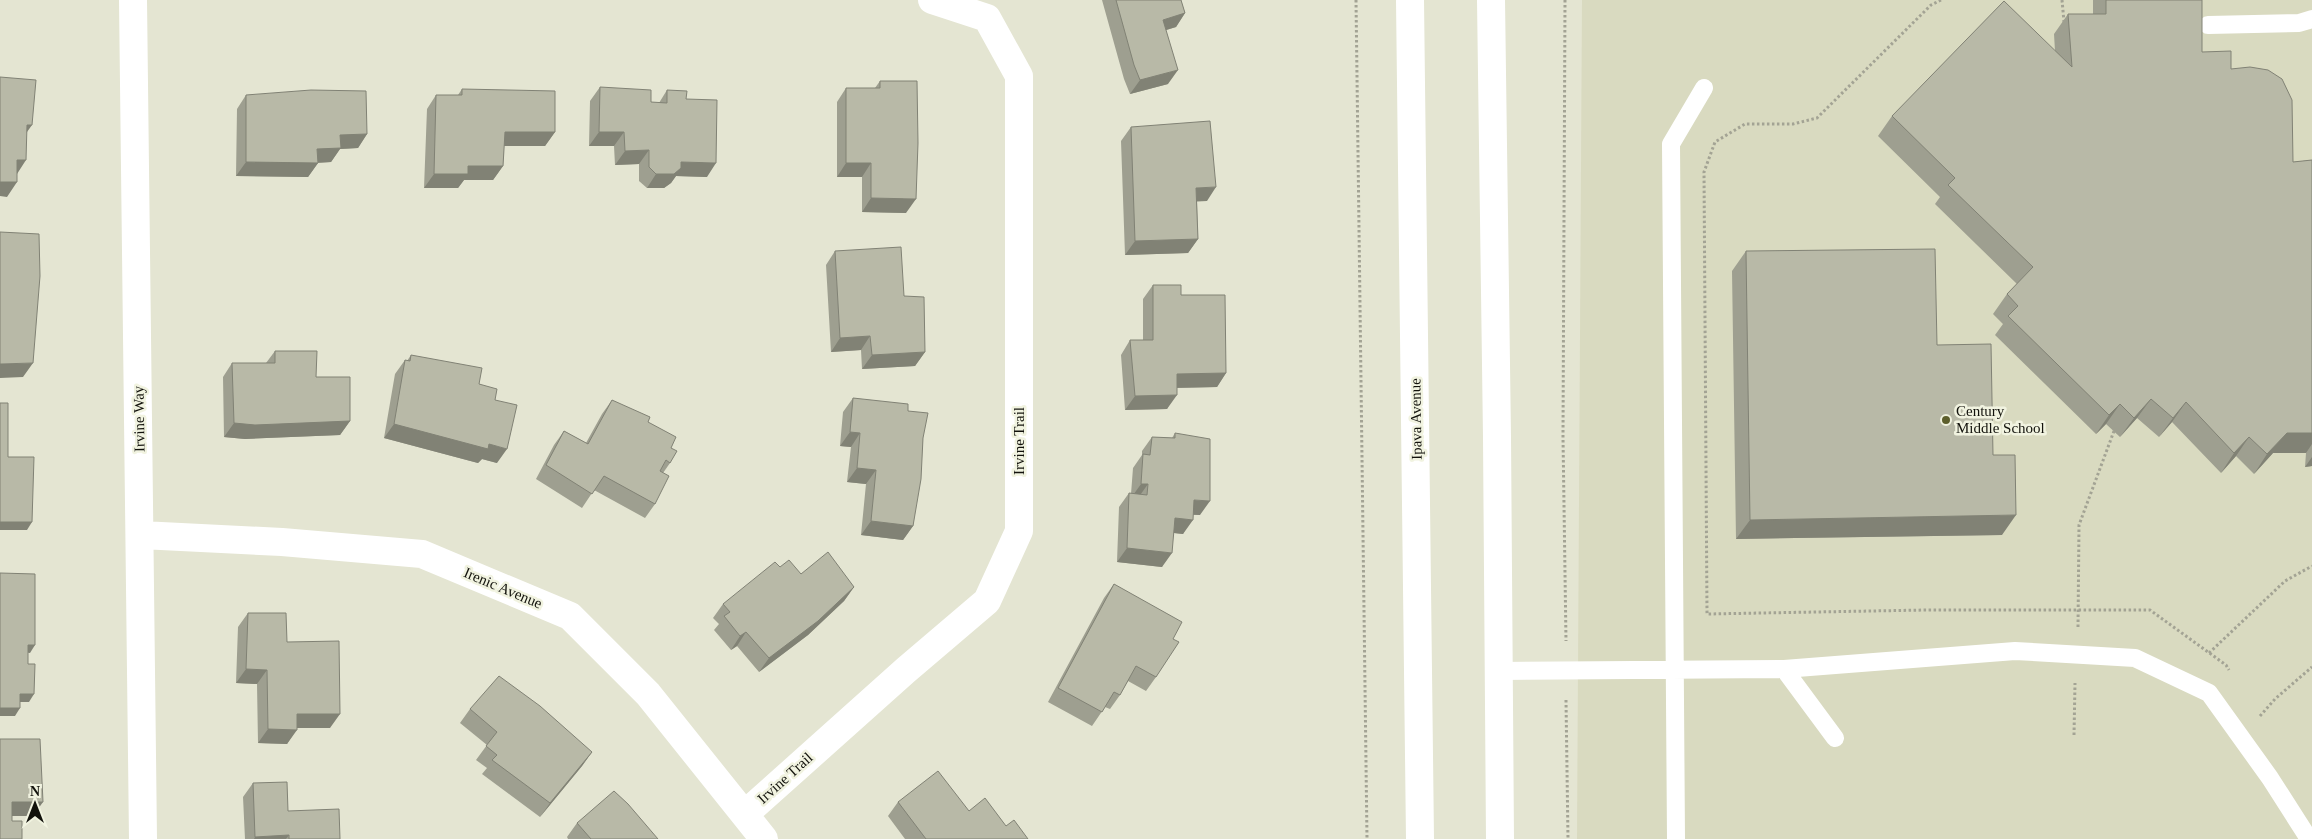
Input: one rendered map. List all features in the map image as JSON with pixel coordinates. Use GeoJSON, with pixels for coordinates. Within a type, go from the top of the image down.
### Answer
{"type":"FeatureCollection","features":[{"type":"Feature","properties":{"kind":"street","name":"Irvine Way"},"geometry":{"type":"LineString","coordinates":[[134,0],[143,839]]}},
{"type":"Feature","properties":{"kind":"street","name":"Irvine Trail"},"geometry":{"type":"LineString","coordinates":[[745,814],[906,670],[988,601],[1019,531],[1019,76],[988,18],[932,0]]}},
{"type":"Feature","properties":{"kind":"street","name":"Ipava Avenue"},"geometry":{"type":"LineString","coordinates":[[1410,0],[1420,839]]}},
{"type":"Feature","properties":{"kind":"street"},"geometry":{"type":"LineString","coordinates":[[1490,0],[1500,839]]}},
{"type":"Feature","properties":{"kind":"street","name":"Irenic Avenue"},"geometry":{"type":"LineString","coordinates":[[141,535],[282,542],[422,554],[570,616],[648,694],[764,839]]}},
{"type":"Feature","properties":{"kind":"lane"},"geometry":{"type":"LineString","coordinates":[[2208,24],[2299,23],[2312,19]]}},
{"type":"Feature","properties":{"kind":"lane"},"geometry":{"type":"LineString","coordinates":[[1676,839],[1671,144],[1704,88]]}},
{"type":"Feature","properties":{"kind":"lane"},"geometry":{"type":"LineString","coordinates":[[1499,671],[1784,669],[2015,651],[2135,658],[2209,693],[2270,778],[2309,839]]}},
{"type":"Feature","properties":{"kind":"lane"},"geometry":{"type":"LineString","coordinates":[[1784,669],[1835,738]]}},
{"type":"Feature","properties":{"kind":"path"},"geometry":{"type":"LineString","coordinates":[[1356,0],[1367,839]]}},
{"type":"Feature","properties":{"kind":"path"},"geometry":{"type":"LineString","coordinates":[[1565,0],[1563,437],[1568,839]]}},
{"type":"Feature","properties":{"kind":"path"},"geometry":{"type":"LineString","coordinates":[[1941,0],[1931,5],[1817,118],[1793,124],[1745,124],[1715,142],[1704,172],[1707,614],[1926,610],[2150,610],[2226,665],[2230,673]]}},
{"type":"Feature","properties":{"kind":"path"},"geometry":{"type":"LineString","coordinates":[[2062,0],[2065,26]]}},
{"type":"Feature","properties":{"kind":"path"},"geometry":{"type":"LineString","coordinates":[[2074,735],[2079,610],[2079,525],[2114,431]]}},
{"type":"Feature","properties":{"kind":"path"},"geometry":{"type":"LineString","coordinates":[[2209,653],[2285,581],[2312,566]]}},
{"type":"Feature","properties":{"kind":"path"},"geometry":{"type":"LineString","coordinates":[[2257,719],[2275,698],[2312,667]]}},
{"type":"Feature","properties":{"kind":"shaded area","name":"Century Middle School"},"geometry":{"type":"Polygon","coordinates":[[[1582,0],[2312,0],[2312,839],[1577,839],[1582,0]]]}},
{"type":"Feature","properties":{"kind":"building"},"geometry":{"type":"Polygon","coordinates":[[[1116,0],[1181,0],[1185,13],[1163,20],[1178,70],[1140,80],[1116,0]]]}},
{"type":"Feature","properties":{"kind":"building"},"geometry":{"type":"Polygon","coordinates":[[[2106,0],[2202,0],[2202,52],[2231,51],[2231,69],[2250,67],[2268,70],[2282,79],[2292,100],[2293,162],[2312,160],[2312,433],[2287,433],[2267,454],[2249,437],[2234,453],[2186,402],[2173,418],[2151,399],[2134,418],[2120,404],[2109,415],[2008,316],[2018,306],[2007,294],[2033,267],[1948,185],[1955,178],[1892,116],[2004,1],[2072,67],[2068,14],[2106,14],[2106,0]]]}},
{"type":"Feature","properties":{"kind":"building"},"geometry":{"type":"Polygon","coordinates":[[[0,77],[36,80],[32,125],[27,125],[26,160],[17,160],[17,182],[0,182],[0,77]]]}},
{"type":"Feature","properties":{"kind":"building"},"geometry":{"type":"Polygon","coordinates":[[[880,81],[917,81],[918,143],[916,199],[871,198],[871,163],[846,163],[846,88],[880,88],[880,81]]]}},
{"type":"Feature","properties":{"kind":"building"},"geometry":{"type":"Polygon","coordinates":[[[600,87],[651,90],[651,102],[667,103],[667,90],[687,91],[686,99],[717,100],[716,163],[681,162],[681,168],[674,174],[656,174],[649,167],[649,150],[625,151],[624,132],[599,132],[600,87]]]}},
{"type":"Feature","properties":{"kind":"building"},"geometry":{"type":"Polygon","coordinates":[[[462,89],[555,91],[555,132],[505,132],[503,166],[468,166],[468,174],[434,174],[436,95],[462,95],[462,89]]]}},
{"type":"Feature","properties":{"kind":"building"},"geometry":{"type":"Polygon","coordinates":[[[311,90],[366,91],[367,134],[340,135],[341,148],[317,149],[318,163],[246,162],[246,95],[311,90]]]}},
{"type":"Feature","properties":{"kind":"building"},"geometry":{"type":"Polygon","coordinates":[[[1210,121],[1216,187],[1196,188],[1198,239],[1135,241],[1131,127],[1210,121]]]}},
{"type":"Feature","properties":{"kind":"building"},"geometry":{"type":"Polygon","coordinates":[[[0,232],[39,234],[40,276],[33,363],[0,364],[0,232]]]}},
{"type":"Feature","properties":{"kind":"building"},"geometry":{"type":"Polygon","coordinates":[[[901,247],[904,296],[924,297],[925,352],[872,355],[870,336],[840,338],[835,251],[901,247]]]}},
{"type":"Feature","properties":{"kind":"building"},"geometry":{"type":"Polygon","coordinates":[[[1935,249],[1937,345],[1991,344],[1993,455],[2015,455],[2016,515],[1750,520],[1746,251],[1935,249]]]}},
{"type":"Feature","properties":{"kind":"building"},"geometry":{"type":"Polygon","coordinates":[[[1153,285],[1181,285],[1181,295],[1225,295],[1226,373],[1177,374],[1177,395],[1135,396],[1130,340],[1153,340],[1153,285]]]}},
{"type":"Feature","properties":{"kind":"building"},"geometry":{"type":"Polygon","coordinates":[[[275,351],[317,351],[316,377],[350,377],[350,421],[255,425],[234,423],[232,363],[275,363],[275,351]]]}},
{"type":"Feature","properties":{"kind":"building"},"geometry":{"type":"Polygon","coordinates":[[[411,355],[482,368],[479,384],[497,389],[495,400],[517,405],[507,449],[489,444],[488,449],[394,424],[405,360],[410,361],[411,355]]]}},
{"type":"Feature","properties":{"kind":"building"},"geometry":{"type":"Polygon","coordinates":[[[853,398],[908,404],[908,411],[928,413],[923,438],[921,479],[913,526],[871,521],[876,470],[857,468],[860,433],[850,432],[853,398]]]}},
{"type":"Feature","properties":{"kind":"building"},"geometry":{"type":"Polygon","coordinates":[[[612,400],[650,417],[648,422],[676,437],[671,448],[677,451],[670,463],[666,460],[660,471],[669,476],[655,504],[604,476],[592,494],[546,465],[564,431],[588,444],[612,400]]]}},
{"type":"Feature","properties":{"kind":"building"},"geometry":{"type":"Polygon","coordinates":[[[0,403],[8,403],[8,457],[34,457],[32,522],[0,522],[0,403]]]}},
{"type":"Feature","properties":{"kind":"building"},"geometry":{"type":"Polygon","coordinates":[[[1175,433],[1210,439],[1210,501],[1194,500],[1193,520],[1175,518],[1172,553],[1127,548],[1129,493],[1147,495],[1148,484],[1141,484],[1143,454],[1150,455],[1152,437],[1175,438],[1175,433]]]}},
{"type":"Feature","properties":{"kind":"building"},"geometry":{"type":"Polygon","coordinates":[[[828,552],[854,587],[818,621],[769,658],[746,632],[740,636],[724,616],[730,612],[723,604],[775,562],[780,567],[789,560],[801,574],[828,552]]]}},
{"type":"Feature","properties":{"kind":"building"},"geometry":{"type":"Polygon","coordinates":[[[0,573],[35,574],[35,645],[28,645],[28,664],[35,664],[34,694],[20,694],[20,708],[0,708],[0,573]]]}},
{"type":"Feature","properties":{"kind":"building"},"geometry":{"type":"Polygon","coordinates":[[[1114,584],[1182,622],[1173,639],[1179,642],[1156,677],[1136,666],[1120,695],[1114,692],[1102,712],[1058,688],[1114,584]]]}},
{"type":"Feature","properties":{"kind":"building"},"geometry":{"type":"Polygon","coordinates":[[[248,613],[286,613],[287,642],[339,641],[340,714],[297,714],[297,730],[268,729],[267,670],[246,669],[248,613]]]}},
{"type":"Feature","properties":{"kind":"building"},"geometry":{"type":"Polygon","coordinates":[[[499,676],[540,706],[592,752],[550,803],[492,760],[497,755],[486,746],[497,732],[470,709],[499,676]]]}},
{"type":"Feature","properties":{"kind":"building"},"geometry":{"type":"Polygon","coordinates":[[[0,739],[40,739],[43,802],[12,802],[12,821],[22,821],[22,839],[0,839],[0,739]]]}},
{"type":"Feature","properties":{"kind":"building"},"geometry":{"type":"Polygon","coordinates":[[[938,771],[969,811],[985,798],[1006,826],[1014,820],[1028,839],[926,839],[898,802],[938,771]]]}},
{"type":"Feature","properties":{"kind":"building"},"geometry":{"type":"Polygon","coordinates":[[[287,782],[288,811],[339,809],[340,839],[289,839],[289,835],[255,837],[253,783],[287,782]]]}},
{"type":"Feature","properties":{"kind":"building"},"geometry":{"type":"Polygon","coordinates":[[[614,791],[628,804],[658,839],[591,839],[577,823],[614,791]]]}},
{"type":"Feature","properties":{"kind":"place","name":"Century Middle School"},"geometry":{"type":"Point","coordinates":[1946,420]}}]}
